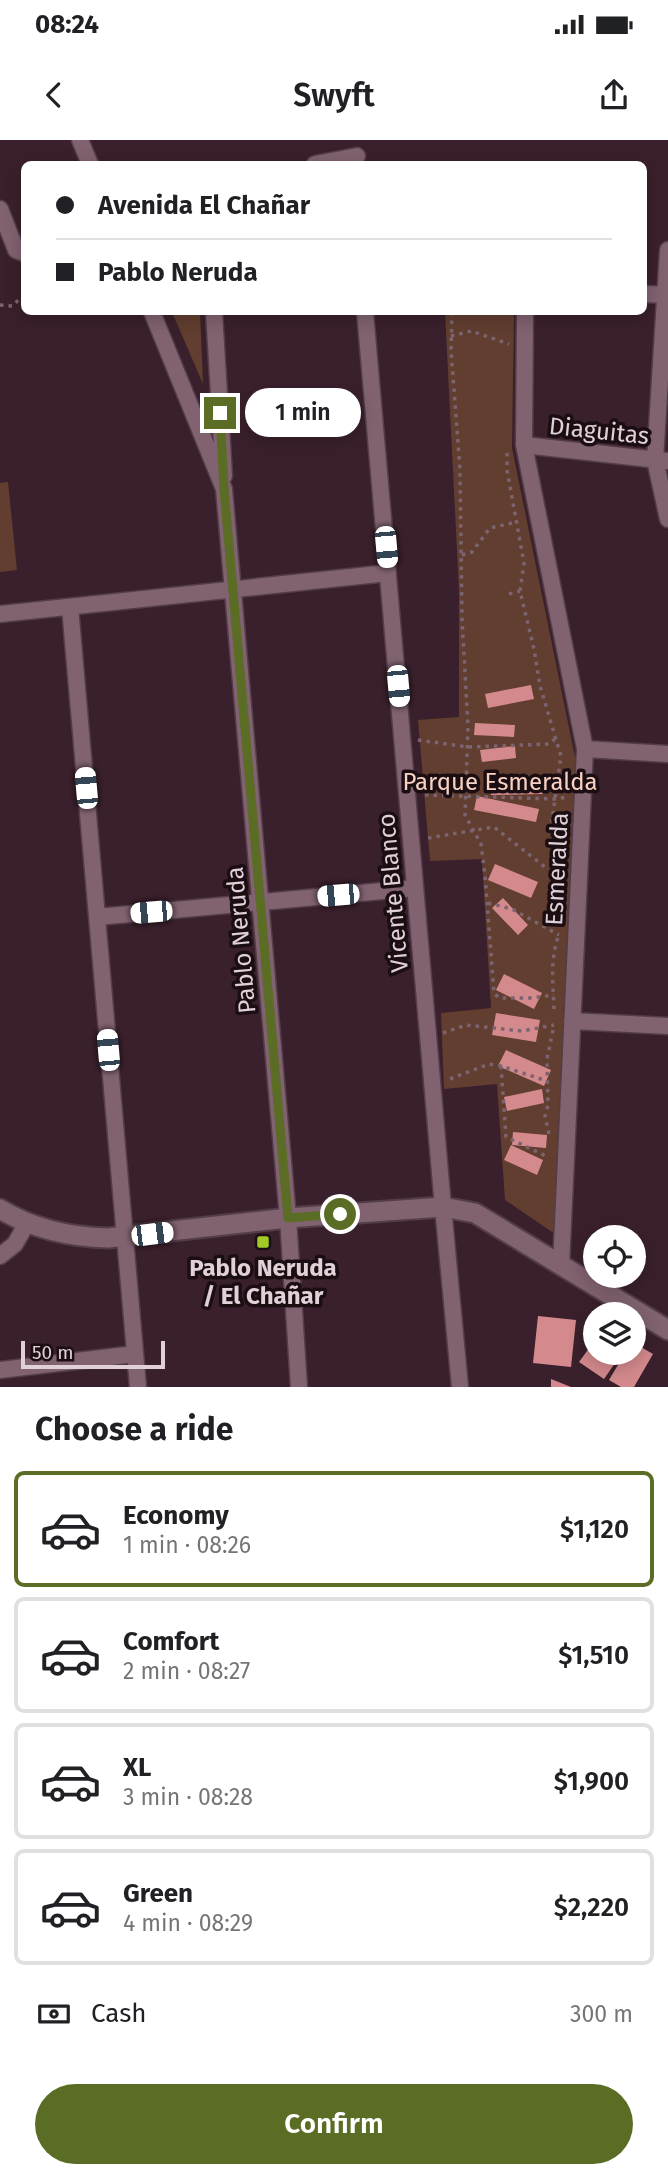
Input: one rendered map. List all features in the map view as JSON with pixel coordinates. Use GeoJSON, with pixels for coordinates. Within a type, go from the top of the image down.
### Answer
{"type":"FeatureCollection","features":[{"type":"Feature","properties":{"kind":"street"},"geometry":{"type":"LineString","coordinates":[[80,140],[89,161]]}},
{"type":"Feature","properties":{"kind":"street"},"geometry":{"type":"LineString","coordinates":[[326,161],[357,153]]}},
{"type":"Feature","properties":{"kind":"street"},"geometry":{"type":"LineString","coordinates":[[0,209],[16,250],[21,252]]}},
{"type":"Feature","properties":{"kind":"street"},"geometry":{"type":"LineString","coordinates":[[668,250],[662,460],[668,519]]}},
{"type":"Feature","properties":{"kind":"street"},"geometry":{"type":"LineString","coordinates":[[647,294],[667,295]]}},
{"type":"Feature","properties":{"kind":"street","name":"Pablo Neruda"},"geometry":{"type":"LineString","coordinates":[[153,315],[224,489]]}},
{"type":"Feature","properties":{"kind":"street","name":"Pablo Neruda"},"geometry":{"type":"LineString","coordinates":[[214,315],[224,489],[288,1218],[299,1387]]}},
{"type":"Feature","properties":{"kind":"street","name":"Vicente Blanco"},"geometry":{"type":"LineString","coordinates":[[365,315],[460,1387]]}},
{"type":"Feature","properties":{"kind":"street","name":"Esmeralda"},"geometry":{"type":"LineString","coordinates":[[525,315],[524,445],[585,749],[561,1266]]}},
{"type":"Feature","properties":{"kind":"street","name":"Diaguitas"},"geometry":{"type":"LineString","coordinates":[[524,445],[662,460]]}},
{"type":"Feature","properties":{"kind":"street"},"geometry":{"type":"LineString","coordinates":[[0,614],[388,573]]}},
{"type":"Feature","properties":{"kind":"street"},"geometry":{"type":"LineString","coordinates":[[70,607],[138,1387]]}},
{"type":"Feature","properties":{"kind":"street"},"geometry":{"type":"LineString","coordinates":[[585,749],[668,754]]}},
{"type":"Feature","properties":{"kind":"street"},"geometry":{"type":"LineString","coordinates":[[97,916],[415,888]]}},
{"type":"Feature","properties":{"kind":"street"},"geometry":{"type":"LineString","coordinates":[[572,1021],[668,1026]]}},
{"type":"Feature","properties":{"kind":"street"},"geometry":{"type":"LineString","coordinates":[[0,1209],[27,1223],[87,1238],[125,1237],[288,1218],[443,1207],[475,1213],[561,1266],[666,1324]]}},
{"type":"Feature","properties":{"kind":"street"},"geometry":{"type":"LineString","coordinates":[[0,1256],[15,1244],[27,1223]]}},
{"type":"Feature","properties":{"kind":"street"},"geometry":{"type":"LineString","coordinates":[[0,1370],[135,1354]]}},
{"type":"Feature","properties":{"kind":"path"},"geometry":{"type":"LineString","coordinates":[[0,305],[12,306],[21,298]]}},
{"type":"Feature","properties":{"kind":"path"},"geometry":{"type":"LineString","coordinates":[[452,315],[460,469],[468,747],[466,815],[481,844],[494,993],[499,998],[554,995]]}},
{"type":"Feature","properties":{"kind":"path"},"geometry":{"type":"LineString","coordinates":[[451,336],[471,331],[509,344],[510,333]]}},
{"type":"Feature","properties":{"kind":"path"},"geometry":{"type":"LineString","coordinates":[[507,446],[507,470],[524,563],[520,591],[540,686],[561,756],[552,820],[561,884]]}},
{"type":"Feature","properties":{"kind":"path"},"geometry":{"type":"LineString","coordinates":[[461,555],[472,552],[490,528],[516,522]]}},
{"type":"Feature","properties":{"kind":"path"},"geometry":{"type":"LineString","coordinates":[[509,594],[520,591]]}},
{"type":"Feature","properties":{"kind":"path"},"geometry":{"type":"LineString","coordinates":[[402,738],[468,747],[548,744],[557,737]]}},
{"type":"Feature","properties":{"kind":"path"},"geometry":{"type":"LineString","coordinates":[[407,795],[466,794],[555,799],[583,794]]}},
{"type":"Feature","properties":{"kind":"path"},"geometry":{"type":"LineString","coordinates":[[411,841],[494,827],[545,867],[557,865]]}},
{"type":"Feature","properties":{"kind":"path"},"geometry":{"type":"LineString","coordinates":[[488,903],[512,909],[559,935],[553,952],[554,1025],[547,1059],[545,1116],[550,1137]]}},
{"type":"Feature","properties":{"kind":"path"},"geometry":{"type":"LineString","coordinates":[[428,1038],[466,1025],[522,1031],[554,1025]]}},
{"type":"Feature","properties":{"kind":"path"},"geometry":{"type":"LineString","coordinates":[[432,1086],[489,1064],[547,1081]]}},
{"type":"Feature","properties":{"kind":"path"},"geometry":{"type":"LineString","coordinates":[[501,1066],[506,1137],[548,1157]]}},
{"type":"Feature","properties":{"kind":"path"},"geometry":{"type":"LineString","coordinates":[[551,1145],[545,1171],[565,1181]]}},
{"type":"Feature","properties":{"kind":"green space"},"geometry":{"type":"Polygon","coordinates":[[[173,315],[200,315],[203,384],[173,315]]]}},
{"type":"Feature","properties":{"kind":"green space","name":"Parque Esmeralda"},"geometry":{"type":"Polygon","coordinates":[[[445,315],[514,315],[512,448],[576,762],[556,1229],[552,1232],[505,1200],[497,1084],[444,1089],[441,1013],[491,1008],[482,859],[430,861],[418,720],[459,717],[459,590],[445,315]]]}},
{"type":"Feature","properties":{"kind":"green space"},"geometry":{"type":"Polygon","coordinates":[[[8,482],[17,570],[0,572],[0,483],[8,482]]]}},
{"type":"Feature","properties":{"kind":"building"},"geometry":{"type":"Polygon","coordinates":[[[531,685],[534,699],[488,708],[485,694],[531,685]]]}},
{"type":"Feature","properties":{"kind":"building"},"geometry":{"type":"Polygon","coordinates":[[[475,723],[515,725],[514,737],[474,735],[475,723]]]}},
{"type":"Feature","properties":{"kind":"building"},"geometry":{"type":"Polygon","coordinates":[[[515,746],[516,758],[482,762],[480,750],[515,746]]]}},
{"type":"Feature","properties":{"kind":"building"},"geometry":{"type":"Polygon","coordinates":[[[542,780],[543,794],[491,795],[491,781],[542,780]]]}},
{"type":"Feature","properties":{"kind":"building"},"geometry":{"type":"Polygon","coordinates":[[[477,796],[539,809],[536,822],[474,810],[477,796]]]}},
{"type":"Feature","properties":{"kind":"building"},"geometry":{"type":"Polygon","coordinates":[[[495,864],[538,882],[531,898],[488,880],[495,864]]]}},
{"type":"Feature","properties":{"kind":"building"},"geometry":{"type":"Polygon","coordinates":[[[503,898],[528,925],[518,935],[492,908],[503,898]]]}},
{"type":"Feature","properties":{"kind":"building"},"geometry":{"type":"Polygon","coordinates":[[[504,974],[542,993],[534,1009],[496,990],[504,974]]]}},
{"type":"Feature","properties":{"kind":"building"},"geometry":{"type":"Polygon","coordinates":[[[496,1013],[540,1020],[536,1042],[492,1035],[496,1013]]]}},
{"type":"Feature","properties":{"kind":"building"},"geometry":{"type":"Polygon","coordinates":[[[506,1050],[551,1070],[544,1086],[498,1066],[506,1050]]]}},
{"type":"Feature","properties":{"kind":"building"},"geometry":{"type":"Polygon","coordinates":[[[542,1089],[544,1103],[507,1111],[504,1097],[542,1089]]]}},
{"type":"Feature","properties":{"kind":"building"},"geometry":{"type":"Polygon","coordinates":[[[513,1132],[547,1135],[546,1148],[512,1145],[513,1132]]]}},
{"type":"Feature","properties":{"kind":"building"},"geometry":{"type":"Polygon","coordinates":[[[511,1145],[543,1160],[537,1175],[504,1160],[511,1145]]]}},
{"type":"Feature","properties":{"kind":"building"},"geometry":{"type":"Polygon","coordinates":[[[538,1316],[576,1320],[571,1367],[533,1363],[538,1316]]]}},
{"type":"Feature","properties":{"kind":"building"},"geometry":{"type":"Polygon","coordinates":[[[646,1350],[653,1354],[634,1387],[621,1387],[609,1380],[618,1365],[646,1365],[646,1350]]]}},
{"type":"Feature","properties":{"kind":"building"},"geometry":{"type":"Polygon","coordinates":[[[583,1365],[614,1365],[604,1379],[583,1365]]]}},
{"type":"Feature","properties":{"kind":"building"},"geometry":{"type":"Polygon","coordinates":[[[551,1379],[571,1387],[551,1387],[551,1379]]]}},
{"type":"Feature","properties":{"kind":"place","name":"Pablo Neruda / El Chañar"},"geometry":{"type":"Point","coordinates":[263,1242]}},
{"type":"Feature","properties":{"kind":"route"},"geometry":{"type":"LineString","coordinates":[[220,413],[224,489],[288,1218],[340,1214]]}}]}
